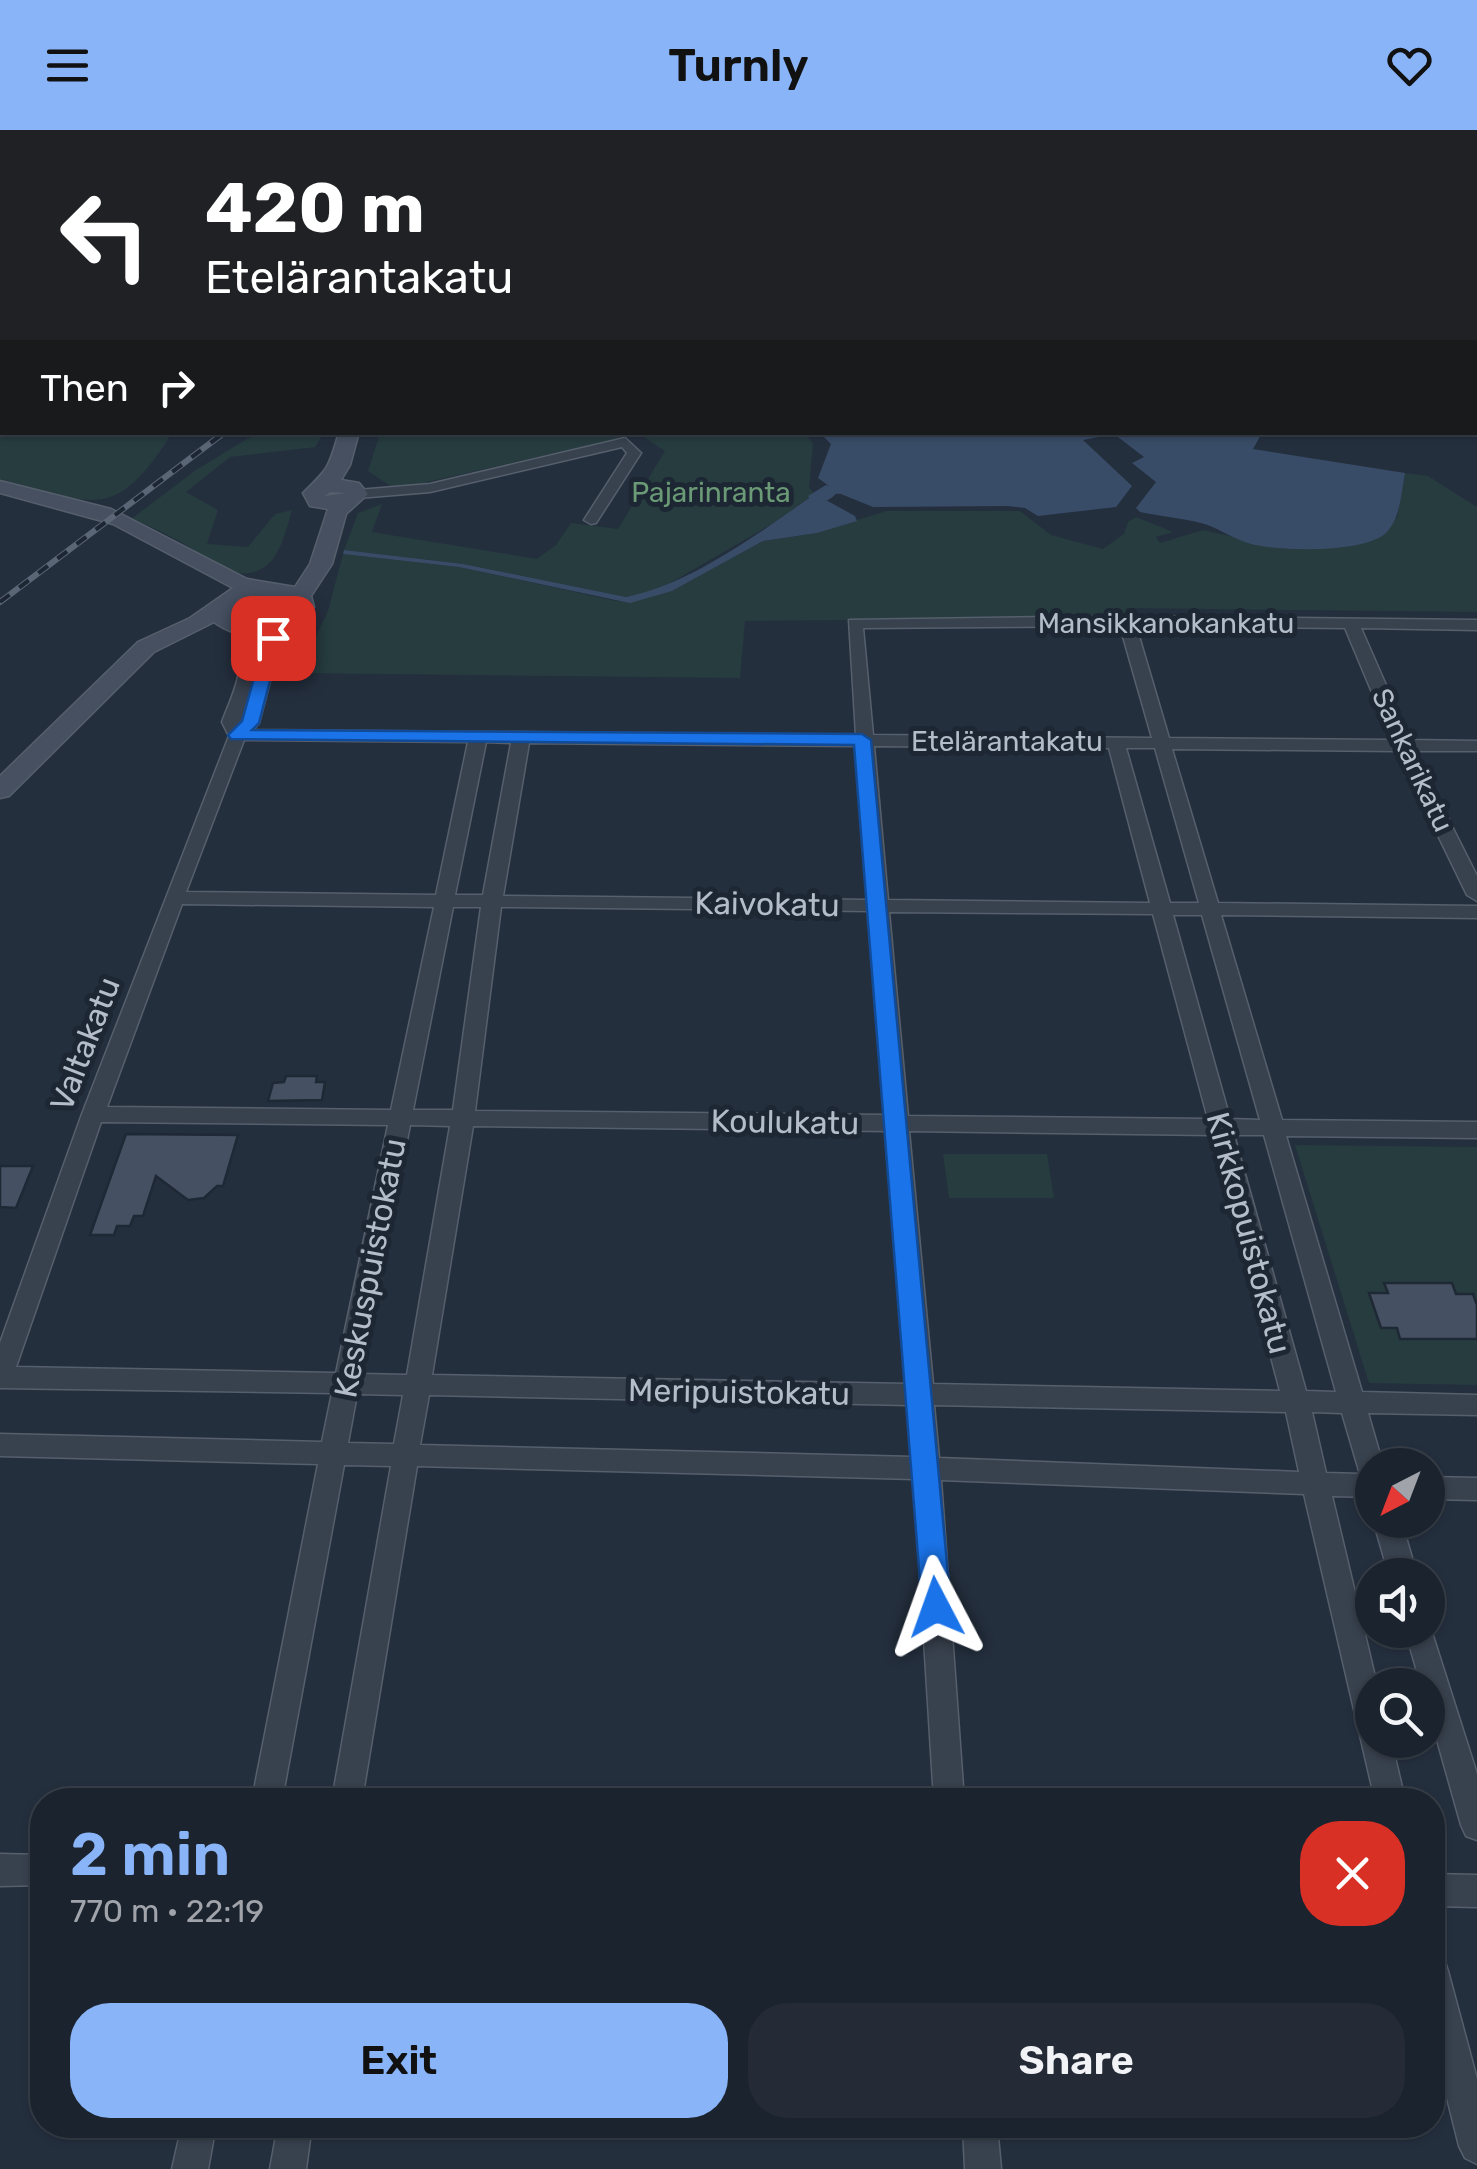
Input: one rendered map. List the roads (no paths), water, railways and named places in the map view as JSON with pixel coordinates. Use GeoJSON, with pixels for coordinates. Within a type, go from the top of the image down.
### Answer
{"type":"FeatureCollection","features":[{"type":"Feature","properties":{"kind":"main road"},"geometry":{"type":"LineString","coordinates":[[0,790],[146,646],[221,616],[262,588],[294,578],[301,570],[322,494],[340,465],[348,435]]}},
{"type":"Feature","properties":{"kind":"main road"},"geometry":{"type":"LineString","coordinates":[[340,465],[351,495]]}},
{"type":"Feature","properties":{"kind":"main road"},"geometry":{"type":"LineString","coordinates":[[0,486],[107,514],[192,562],[262,588],[300,596],[304,602],[300,614],[283,624],[260,628],[221,616],[192,562]]}},
{"type":"Feature","properties":{"kind":"main road"},"geometry":{"type":"LineString","coordinates":[[322,494],[351,495]]}},
{"type":"Feature","properties":{"kind":"main road"},"geometry":{"type":"LineString","coordinates":[[300,596],[320,564],[327,533],[351,495]]}},
{"type":"Feature","properties":{"kind":"street"},"geometry":{"type":"LineString","coordinates":[[351,495],[430,488],[625,442],[634,453],[591,520]]}},
{"type":"Feature","properties":{"kind":"street","name":"Valtakatu"},"geometry":{"type":"LineString","coordinates":[[221,616],[250,640],[252,661],[231,722],[237,735]]}},
{"type":"Feature","properties":{"kind":"street","name":"Mansikkanokankatu"},"geometry":{"type":"LineString","coordinates":[[862,740],[854,624],[1126,621],[1477,625]]}},
{"type":"Feature","properties":{"kind":"street","name":"Kirkkopuistokatu"},"geometry":{"type":"LineString","coordinates":[[1126,621],[1365,1448]]}},
{"type":"Feature","properties":{"kind":"street","name":"Valtakatu"},"geometry":{"type":"LineString","coordinates":[[0,1378],[93,1114],[237,735],[250,723],[274,634],[283,624]]}},
{"type":"Feature","properties":{"kind":"street","name":"Sankarikatu"},"geometry":{"type":"LineString","coordinates":[[1352,624],[1404,746],[1477,895]]}},
{"type":"Feature","properties":{"kind":"street","name":"Etelärantakatu"},"geometry":{"type":"LineString","coordinates":[[237,735],[1477,746]]}},
{"type":"Feature","properties":{"kind":"street","name":"Keskuspuistokatu"},"geometry":{"type":"LineString","coordinates":[[269,1788],[346,1385],[478,737]]}},
{"type":"Feature","properties":{"kind":"street","name":"Keskuspuistokatu"},"geometry":{"type":"LineString","coordinates":[[350,1788],[464,1117],[492,901],[521,737]]}},
{"type":"Feature","properties":{"kind":"street"},"geometry":{"type":"LineString","coordinates":[[862,740],[927,1469],[948,1788]]}},
{"type":"Feature","properties":{"kind":"street","name":"Kirkkopuistokatu"},"geometry":{"type":"LineString","coordinates":[[1116,742],[1296,1401],[1358,1668]]}},
{"type":"Feature","properties":{"kind":"street","name":"Kaivokatu"},"geometry":{"type":"LineString","coordinates":[[176,898],[1477,912]]}},
{"type":"Feature","properties":{"kind":"street","name":"Koulukatu"},"geometry":{"type":"LineString","coordinates":[[93,1114],[1477,1130]]}},
{"type":"Feature","properties":{"kind":"street","name":"Meripuistokatu"},"geometry":{"type":"LineString","coordinates":[[0,1378],[1477,1405]]}},
{"type":"Feature","properties":{"kind":"street"},"geometry":{"type":"LineString","coordinates":[[0,1445],[927,1469],[1355,1485]]}},
{"type":"Feature","properties":{"kind":"street"},"geometry":{"type":"LineString","coordinates":[[1445,1488],[1477,1489]]}},
{"type":"Feature","properties":{"kind":"street"},"geometry":{"type":"LineString","coordinates":[[1424,1648],[1477,1825]]}},
{"type":"Feature","properties":{"kind":"street"},"geometry":{"type":"LineString","coordinates":[[1380,1758],[1387,1788]]}},
{"type":"Feature","properties":{"kind":"street"},"geometry":{"type":"LineString","coordinates":[[0,1870],[30,1870]]}},
{"type":"Feature","properties":{"kind":"street"},"geometry":{"type":"LineString","coordinates":[[1445,1890],[1477,1891]]}},
{"type":"Feature","properties":{"kind":"street"},"geometry":{"type":"LineString","coordinates":[[1445,2022],[1477,2146]]}},
{"type":"Feature","properties":{"kind":"street"},"geometry":{"type":"LineString","coordinates":[[190,2169],[196,2138]]}},
{"type":"Feature","properties":{"kind":"street"},"geometry":{"type":"LineString","coordinates":[[288,2169],[293,2138]]}},
{"type":"Feature","properties":{"kind":"street"},"geometry":{"type":"LineString","coordinates":[[981,2138],[984,2169]]}},
{"type":"Feature","properties":{"kind":"water"},"geometry":{"type":"Polygon","coordinates":[[[822,435],[1109,435],[1083,440],[1132,486],[1116,507],[1038,516],[1025,508],[1008,506],[873,507],[841,494],[827,493],[829,486],[818,478],[831,444],[822,435]]]}},
{"type":"Feature","properties":{"kind":"water"},"geometry":{"type":"Polygon","coordinates":[[[1115,435],[1261,435],[1253,449],[1405,473],[1395,519],[1387,532],[1376,539],[1321,549],[1281,548],[1251,544],[1201,523],[1140,512],[1136,508],[1156,482],[1132,463],[1144,457],[1115,435]]]}},
{"type":"Feature","properties":{"kind":"water"},"geometry":{"type":"Polygon","coordinates":[[[815,494],[855,516],[857,521],[817,533],[763,541],[672,591],[630,603],[459,567],[343,554],[344,550],[463,564],[626,597],[700,569],[815,494]]]}},
{"type":"Feature","properties":{"kind":"waterway"},"geometry":{"type":"LineString","coordinates":[[819,496],[826,492]]}},
{"type":"Feature","properties":{"kind":"railway"},"geometry":{"type":"LineString","coordinates":[[0,602],[221,435]]}},
{"type":"Feature","properties":{"kind":"park label","name":"Pajarinranta"},"geometry":{"type":"Point","coordinates":[711,492]}}]}
